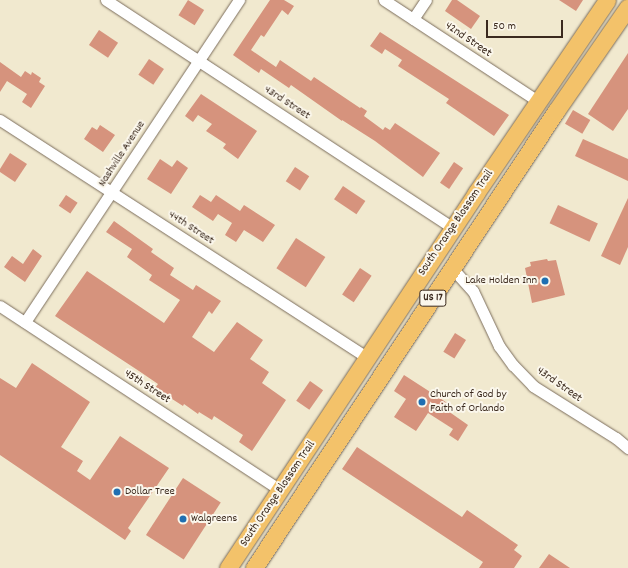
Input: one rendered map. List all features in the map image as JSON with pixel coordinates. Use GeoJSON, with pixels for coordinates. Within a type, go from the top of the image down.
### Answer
{"type":"FeatureCollection","features":[{"type":"Feature","properties":{"kind":"main road","name":"South Orange Blossom Trail"},"geometry":{"type":"LineString","coordinates":[[228,568],[453,228],[607,0]]}},
{"type":"Feature","properties":{"kind":"main road","name":"South Orange Blossom Trail"},"geometry":{"type":"LineString","coordinates":[[254,568],[626,7]]}},
{"type":"Feature","properties":{"kind":"main road"},"geometry":{"type":"LineString","coordinates":[[305,490],[301,479],[301,466],[309,447]]}},
{"type":"Feature","properties":{"kind":"main road"},"geometry":{"type":"LineString","coordinates":[[263,553],[279,509],[280,490]]}},
{"type":"Feature","properties":{"kind":"street","name":"43rd Street"},"geometry":{"type":"LineString","coordinates":[[106,0],[453,228]]}},
{"type":"Feature","properties":{"kind":"street","name":"Nashville Avenue"},"geometry":{"type":"LineString","coordinates":[[25,322],[239,0]]}},
{"type":"Feature","properties":{"kind":"street","name":"42nd Street"},"geometry":{"type":"LineString","coordinates":[[384,0],[538,101]]}},
{"type":"Feature","properties":{"kind":"street"},"geometry":{"type":"LineString","coordinates":[[413,19],[426,0]]}},
{"type":"Feature","properties":{"kind":"street","name":"44th Street"},"geometry":{"type":"LineString","coordinates":[[0,120],[368,358]]}},
{"type":"Feature","properties":{"kind":"street","name":"43rd Street"},"geometry":{"type":"LineString","coordinates":[[452,268],[473,291],[499,346],[513,365],[533,386],[616,438],[628,448]]}},
{"type":"Feature","properties":{"kind":"street","name":"45th Street"},"geometry":{"type":"LineString","coordinates":[[0,306],[280,490]]}},
{"type":"Feature","properties":{"kind":"building"},"geometry":{"type":"Polygon","coordinates":[[[188,0],[204,10],[195,25],[178,15],[188,0]]]}},
{"type":"Feature","properties":{"kind":"building"},"geometry":{"type":"Polygon","coordinates":[[[270,0],[284,0],[294,6],[288,15],[282,10],[264,37],[261,35],[251,50],[276,67],[280,60],[311,81],[314,77],[360,108],[361,107],[367,111],[364,116],[383,130],[385,127],[390,130],[395,123],[440,153],[423,177],[375,141],[342,121],[291,85],[289,88],[261,69],[259,73],[233,55],[270,0]]]}},
{"type":"Feature","properties":{"kind":"building"},"geometry":{"type":"Polygon","coordinates":[[[452,0],[457,0],[480,16],[471,29],[445,11],[452,0]]]}},
{"type":"Feature","properties":{"kind":"building"},"geometry":{"type":"Polygon","coordinates":[[[559,0],[583,0],[576,11],[559,0]]]}},
{"type":"Feature","properties":{"kind":"building"},"geometry":{"type":"Polygon","coordinates":[[[99,30],[118,43],[108,58],[89,45],[99,30]]]}},
{"type":"Feature","properties":{"kind":"building"},"geometry":{"type":"Polygon","coordinates":[[[380,32],[509,115],[494,136],[446,103],[449,99],[398,66],[402,60],[385,49],[382,54],[370,46],[380,32]]]}},
{"type":"Feature","properties":{"kind":"building"},"geometry":{"type":"Polygon","coordinates":[[[628,53],[628,109],[613,131],[588,114],[628,53]]]}},
{"type":"Feature","properties":{"kind":"building"},"geometry":{"type":"Polygon","coordinates":[[[149,59],[164,69],[153,85],[138,75],[149,59]]]}},
{"type":"Feature","properties":{"kind":"building"},"geometry":{"type":"Polygon","coordinates":[[[0,62],[21,77],[25,71],[31,75],[32,72],[41,78],[39,82],[45,86],[31,108],[22,102],[27,94],[7,81],[0,92],[0,62]]]}},
{"type":"Feature","properties":{"kind":"building"},"geometry":{"type":"Polygon","coordinates":[[[201,94],[257,131],[238,159],[223,148],[226,144],[206,131],[212,124],[198,115],[193,122],[185,116],[201,94]]]}},
{"type":"Feature","properties":{"kind":"building"},"geometry":{"type":"Polygon","coordinates":[[[573,110],[590,120],[582,134],[565,124],[573,110]]]}},
{"type":"Feature","properties":{"kind":"building"},"geometry":{"type":"Polygon","coordinates":[[[100,125],[115,135],[103,152],[84,139],[92,127],[97,130],[100,125]]]}},
{"type":"Feature","properties":{"kind":"building"},"geometry":{"type":"Polygon","coordinates":[[[583,139],[628,159],[628,181],[575,156],[583,139]]]}},
{"type":"Feature","properties":{"kind":"building"},"geometry":{"type":"Polygon","coordinates":[[[10,153],[27,164],[15,182],[0,172],[0,169],[10,153]]]}},
{"type":"Feature","properties":{"kind":"building"},"geometry":{"type":"Polygon","coordinates":[[[160,159],[172,167],[177,160],[188,168],[171,194],[147,179],[160,159]]]}},
{"type":"Feature","properties":{"kind":"building"},"geometry":{"type":"Polygon","coordinates":[[[454,162],[463,168],[449,189],[440,183],[454,162]]]}},
{"type":"Feature","properties":{"kind":"building"},"geometry":{"type":"Polygon","coordinates":[[[295,167],[309,176],[300,191],[286,181],[295,167]]]}},
{"type":"Feature","properties":{"kind":"building"},"geometry":{"type":"Polygon","coordinates":[[[343,186],[365,201],[356,214],[334,199],[343,186]]]}},
{"type":"Feature","properties":{"kind":"building"},"geometry":{"type":"Polygon","coordinates":[[[66,195],[78,203],[70,214],[59,206],[66,195]]]}},
{"type":"Feature","properties":{"kind":"building"},"geometry":{"type":"Polygon","coordinates":[[[200,195],[211,202],[216,195],[240,211],[244,205],[275,225],[263,242],[244,230],[236,242],[225,235],[232,223],[218,214],[213,221],[192,207],[200,195]]]}},
{"type":"Feature","properties":{"kind":"building"},"geometry":{"type":"Polygon","coordinates":[[[628,198],[628,247],[620,265],[601,256],[628,198]]]}},
{"type":"Feature","properties":{"kind":"building"},"geometry":{"type":"Polygon","coordinates":[[[558,205],[598,224],[589,242],[550,223],[558,205]]]}},
{"type":"Feature","properties":{"kind":"building"},"geometry":{"type":"Polygon","coordinates":[[[114,221],[153,249],[151,252],[174,268],[170,275],[193,290],[196,285],[221,301],[212,314],[209,311],[192,337],[214,352],[237,322],[263,340],[250,359],[269,372],[262,383],[286,400],[252,451],[239,442],[243,435],[214,416],[212,420],[199,412],[198,414],[184,404],[183,406],[155,388],[158,384],[55,316],[87,271],[164,323],[180,300],[149,280],[152,275],[127,257],[132,249],[106,232],[114,221]]]}},
{"type":"Feature","properties":{"kind":"building"},"geometry":{"type":"Polygon","coordinates":[[[296,238],[325,257],[306,287],[276,268],[296,238]]]}},
{"type":"Feature","properties":{"kind":"building"},"geometry":{"type":"Polygon","coordinates":[[[33,249],[42,256],[25,282],[4,267],[12,256],[23,264],[33,249]]]}},
{"type":"Feature","properties":{"kind":"building","name":"Lake Holden Inn"},"geometry":{"type":"Polygon","coordinates":[[[547,259],[548,261],[556,260],[565,295],[532,303],[525,268],[531,266],[530,262],[547,259]]]}},
{"type":"Feature","properties":{"kind":"building"},"geometry":{"type":"Polygon","coordinates":[[[360,268],[372,276],[354,302],[342,295],[360,268]]]}},
{"type":"Feature","properties":{"kind":"building"},"geometry":{"type":"Polygon","coordinates":[[[455,333],[466,340],[454,359],[443,352],[455,333]]]}},
{"type":"Feature","properties":{"kind":"building"},"geometry":{"type":"Polygon","coordinates":[[[32,363],[90,402],[61,447],[83,461],[77,471],[90,480],[120,436],[169,468],[128,528],[131,531],[125,540],[0,455],[0,378],[16,388],[32,363]]]}},
{"type":"Feature","properties":{"kind":"building"},"geometry":{"type":"Polygon","coordinates":[[[404,375],[452,406],[448,411],[468,425],[458,441],[449,435],[453,429],[428,413],[416,431],[394,417],[406,399],[394,391],[404,375]]]}},
{"type":"Feature","properties":{"kind":"building"},"geometry":{"type":"Polygon","coordinates":[[[310,381],[323,390],[309,410],[296,401],[310,381]]]}},
{"type":"Feature","properties":{"kind":"building"},"geometry":{"type":"Polygon","coordinates":[[[357,447],[462,517],[467,510],[518,545],[514,550],[522,556],[514,568],[479,568],[483,562],[342,469],[357,447]]]}},
{"type":"Feature","properties":{"kind":"building","name":"Walgreens"},"geometry":{"type":"Polygon","coordinates":[[[183,478],[221,503],[184,560],[146,535],[183,478]]]}},
{"type":"Feature","properties":{"kind":"building"},"geometry":{"type":"Polygon","coordinates":[[[549,554],[570,568],[539,568],[549,554]]]}},
{"type":"Feature","properties":{"kind":"place","name":"Lake Holden Inn"},"geometry":{"type":"Point","coordinates":[545,281]}},
{"type":"Feature","properties":{"kind":"place","name":"Church of God by Faith of Orlando"},"geometry":{"type":"Point","coordinates":[422,402]}},
{"type":"Feature","properties":{"kind":"place","name":"Dollar Tree"},"geometry":{"type":"Point","coordinates":[117,492]}},
{"type":"Feature","properties":{"kind":"place","name":"Walgreens"},"geometry":{"type":"Point","coordinates":[183,519]}}]}
